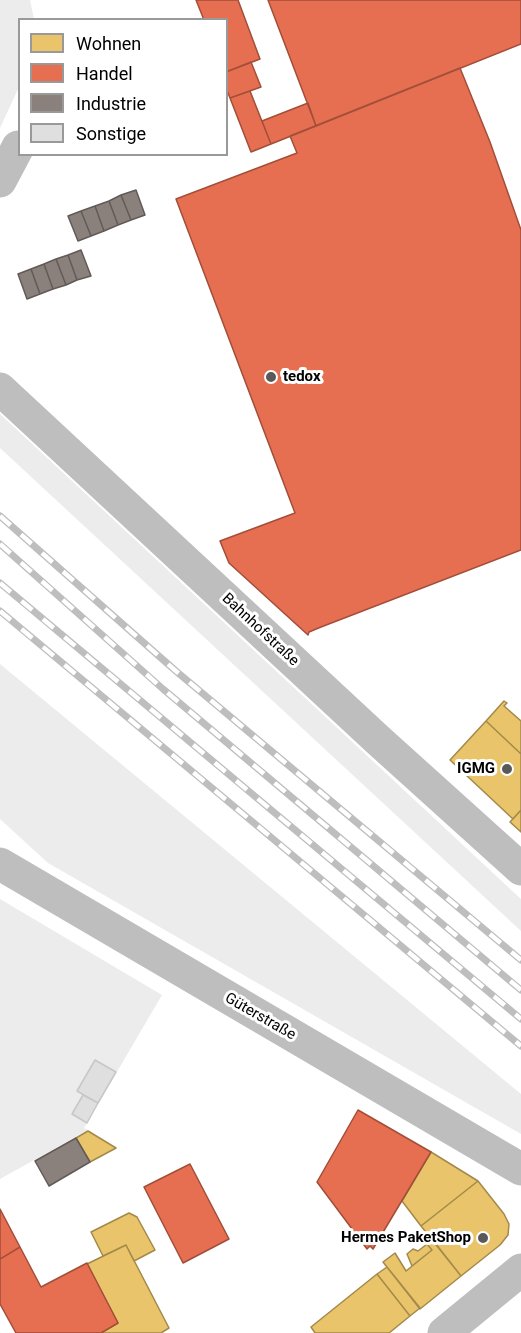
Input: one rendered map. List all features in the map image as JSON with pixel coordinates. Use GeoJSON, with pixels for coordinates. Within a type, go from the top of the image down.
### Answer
{"type":"FeatureCollection","features":[{"type":"Feature","properties":{"kind":"street"},"geometry":{"type":"LineString","coordinates":[[0,181],[18,147]]}},
{"type":"Feature","properties":{"kind":"street","name":"Bahnhofstraße"},"geometry":{"type":"LineString","coordinates":[[0,389],[378,740],[521,869]]}},
{"type":"Feature","properties":{"kind":"street","name":"Güterstraße"},"geometry":{"type":"LineString","coordinates":[[0,864],[521,1169]]}},
{"type":"Feature","properties":{"kind":"street"},"geometry":{"type":"LineString","coordinates":[[444,1333],[521,1270]]}},
{"type":"Feature","properties":{"kind":"shaded area"},"geometry":{"type":"Polygon","coordinates":[[[0,0],[30,0],[34,18],[18,18],[18,89],[0,128],[0,0]]]}},
{"type":"Feature","properties":{"kind":"shaded area"},"geometry":{"type":"Polygon","coordinates":[[[0,414],[521,899],[521,931],[0,448],[0,414]]]}},
{"type":"Feature","properties":{"kind":"shaded area"},"geometry":{"type":"Polygon","coordinates":[[[0,664],[521,1094],[521,1134],[48,863],[0,819],[0,664]]]}},
{"type":"Feature","properties":{"kind":"shaded area"},"geometry":{"type":"Polygon","coordinates":[[[0,899],[162,995],[84,1128],[88,1130],[0,1179],[0,899]]]}},
{"type":"Feature","properties":{"kind":"building: Wohnen"},"geometry":{"type":"Polygon","coordinates":[[[504,701],[507,703],[504,706],[521,721],[521,754],[486,721],[504,701]]]}},
{"type":"Feature","properties":{"kind":"building: Wohnen"},"geometry":{"type":"Polygon","coordinates":[[[486,721],[521,754],[521,810],[513,819],[450,760],[486,721]]]}},
{"type":"Feature","properties":{"kind":"building: Wohnen"},"geometry":{"type":"Polygon","coordinates":[[[521,810],[521,832],[510,822],[521,810]]]}},
{"type":"Feature","properties":{"kind":"building: Wohnen"},"geometry":{"type":"Polygon","coordinates":[[[88,1131],[116,1148],[90,1162],[76,1138],[88,1131]]]}},
{"type":"Feature","properties":{"kind":"building: Wohnen"},"geometry":{"type":"Polygon","coordinates":[[[431,1152],[478,1181],[421,1226],[402,1201],[431,1152]]]}},
{"type":"Feature","properties":{"kind":"building: Wohnen"},"geometry":{"type":"Polygon","coordinates":[[[478,1181],[504,1214],[509,1224],[508,1235],[500,1245],[461,1276],[421,1226],[478,1181]]]}},
{"type":"Feature","properties":{"kind":"building: Wohnen"},"geometry":{"type":"Polygon","coordinates":[[[129,1213],[137,1217],[155,1250],[134,1261],[126,1245],[103,1256],[91,1232],[129,1213]]]}},
{"type":"Feature","properties":{"kind":"building: Wohnen"},"geometry":{"type":"Polygon","coordinates":[[[432,1239],[461,1276],[420,1309],[383,1262],[395,1253],[406,1271],[432,1250],[427,1244],[432,1239]]]}},
{"type":"Feature","properties":{"kind":"building: Wohnen"},"geometry":{"type":"Polygon","coordinates":[[[427,1244],[432,1250],[412,1266],[407,1254],[413,1249],[418,1251],[427,1244]]]}},
{"type":"Feature","properties":{"kind":"building: Wohnen"},"geometry":{"type":"Polygon","coordinates":[[[126,1245],[169,1328],[161,1333],[101,1333],[118,1323],[87,1264],[126,1245]]]}},
{"type":"Feature","properties":{"kind":"building: Wohnen"},"geometry":{"type":"Polygon","coordinates":[[[387,1267],[420,1308],[410,1316],[377,1274],[387,1267]]]}},
{"type":"Feature","properties":{"kind":"building: Wohnen"},"geometry":{"type":"Polygon","coordinates":[[[377,1274],[410,1316],[389,1333],[315,1333],[311,1327],[377,1274]]]}},
{"type":"Feature","properties":{"kind":"building: Handel"},"geometry":{"type":"Polygon","coordinates":[[[196,0],[238,0],[260,59],[228,71],[228,18],[203,18],[196,0]]]}},
{"type":"Feature","properties":{"kind":"building: Handel"},"geometry":{"type":"Polygon","coordinates":[[[268,0],[521,0],[521,44],[316,126],[268,0]]]}},
{"type":"Feature","properties":{"kind":"building: Handel"},"geometry":{"type":"Polygon","coordinates":[[[251,62],[261,87],[230,98],[228,71],[251,62]]]}},
{"type":"Feature","properties":{"kind":"building: Handel"},"geometry":{"type":"Polygon","coordinates":[[[460,68],[490,142],[521,230],[521,550],[321,627],[309,632],[308,635],[229,563],[220,541],[295,513],[176,199],[297,153],[290,136],[460,68]]]}},
{"type":"Feature","properties":{"kind":"building: Handel"},"geometry":{"type":"Polygon","coordinates":[[[250,91],[271,144],[251,152],[230,98],[250,91]]]}},
{"type":"Feature","properties":{"kind":"building: Handel"},"geometry":{"type":"Polygon","coordinates":[[[308,103],[316,126],[271,144],[262,121],[308,103]]]}},
{"type":"Feature","properties":{"kind":"building: Handel"},"geometry":{"type":"Polygon","coordinates":[[[358,1110],[431,1152],[373,1249],[370,1246],[367,1249],[317,1182],[358,1110]]]}},
{"type":"Feature","properties":{"kind":"building: Handel"},"geometry":{"type":"Polygon","coordinates":[[[190,1164],[229,1239],[183,1263],[144,1187],[190,1164]]]}},
{"type":"Feature","properties":{"kind":"building: Handel"},"geometry":{"type":"Polygon","coordinates":[[[0,1209],[20,1247],[0,1259],[0,1209]]]}},
{"type":"Feature","properties":{"kind":"building: Handel"},"geometry":{"type":"Polygon","coordinates":[[[20,1247],[41,1287],[87,1263],[118,1323],[101,1333],[16,1333],[0,1304],[0,1259],[20,1247]]]}},
{"type":"Feature","properties":{"kind":"building: Industrie"},"geometry":{"type":"Polygon","coordinates":[[[136,190],[145,215],[131,220],[121,195],[136,190]]]}},
{"type":"Feature","properties":{"kind":"building: Industrie"},"geometry":{"type":"Polygon","coordinates":[[[121,195],[131,220],[118,225],[109,201],[121,195]]]}},
{"type":"Feature","properties":{"kind":"building: Industrie"},"geometry":{"type":"Polygon","coordinates":[[[109,201],[118,225],[104,231],[95,206],[109,201]]]}},
{"type":"Feature","properties":{"kind":"building: Industrie"},"geometry":{"type":"Polygon","coordinates":[[[95,206],[104,231],[91,236],[81,211],[95,206]]]}},
{"type":"Feature","properties":{"kind":"building: Industrie"},"geometry":{"type":"Polygon","coordinates":[[[81,211],[91,236],[78,241],[68,216],[81,211]]]}},
{"type":"Feature","properties":{"kind":"building: Industrie"},"geometry":{"type":"Polygon","coordinates":[[[81,250],[91,276],[77,280],[68,255],[81,250]]]}},
{"type":"Feature","properties":{"kind":"building: Industrie"},"geometry":{"type":"Polygon","coordinates":[[[68,255],[77,280],[66,285],[56,259],[68,255]]]}},
{"type":"Feature","properties":{"kind":"building: Industrie"},"geometry":{"type":"Polygon","coordinates":[[[56,259],[66,285],[53,289],[44,264],[56,259]]]}},
{"type":"Feature","properties":{"kind":"building: Industrie"},"geometry":{"type":"Polygon","coordinates":[[[44,264],[53,289],[40,294],[31,269],[44,264]]]}},
{"type":"Feature","properties":{"kind":"building: Industrie"},"geometry":{"type":"Polygon","coordinates":[[[31,269],[40,294],[27,299],[18,274],[31,269]]]}},
{"type":"Feature","properties":{"kind":"building: Industrie"},"geometry":{"type":"Polygon","coordinates":[[[76,1138],[90,1162],[49,1186],[35,1161],[76,1138]]]}},
{"type":"Feature","properties":{"kind":"building: Sonstige"},"geometry":{"type":"Polygon","coordinates":[[[95,1060],[116,1072],[98,1103],[77,1091],[95,1060]]]}},
{"type":"Feature","properties":{"kind":"building: Sonstige"},"geometry":{"type":"Polygon","coordinates":[[[83,1095],[98,1103],[87,1123],[72,1114],[83,1095]]]}},
{"type":"Feature","properties":{"kind":"railway"},"geometry":{"type":"LineString","coordinates":[[0,516],[177,672],[521,960]]}},
{"type":"Feature","properties":{"kind":"railway"},"geometry":{"type":"LineString","coordinates":[[0,544],[163,689],[521,990]]}},
{"type":"Feature","properties":{"kind":"railway"},"geometry":{"type":"LineString","coordinates":[[0,583],[521,1019]]}},
{"type":"Feature","properties":{"kind":"railway"},"geometry":{"type":"LineString","coordinates":[[0,611],[521,1046]]}},
{"type":"Feature","properties":{"kind":"place","name":"tedox"},"geometry":{"type":"Point","coordinates":[271,377]}},
{"type":"Feature","properties":{"kind":"place","name":"IGMG"},"geometry":{"type":"Point","coordinates":[507,769]}},
{"type":"Feature","properties":{"kind":"place","name":"Hermes PaketShop"},"geometry":{"type":"Point","coordinates":[483,1238]}}]}
